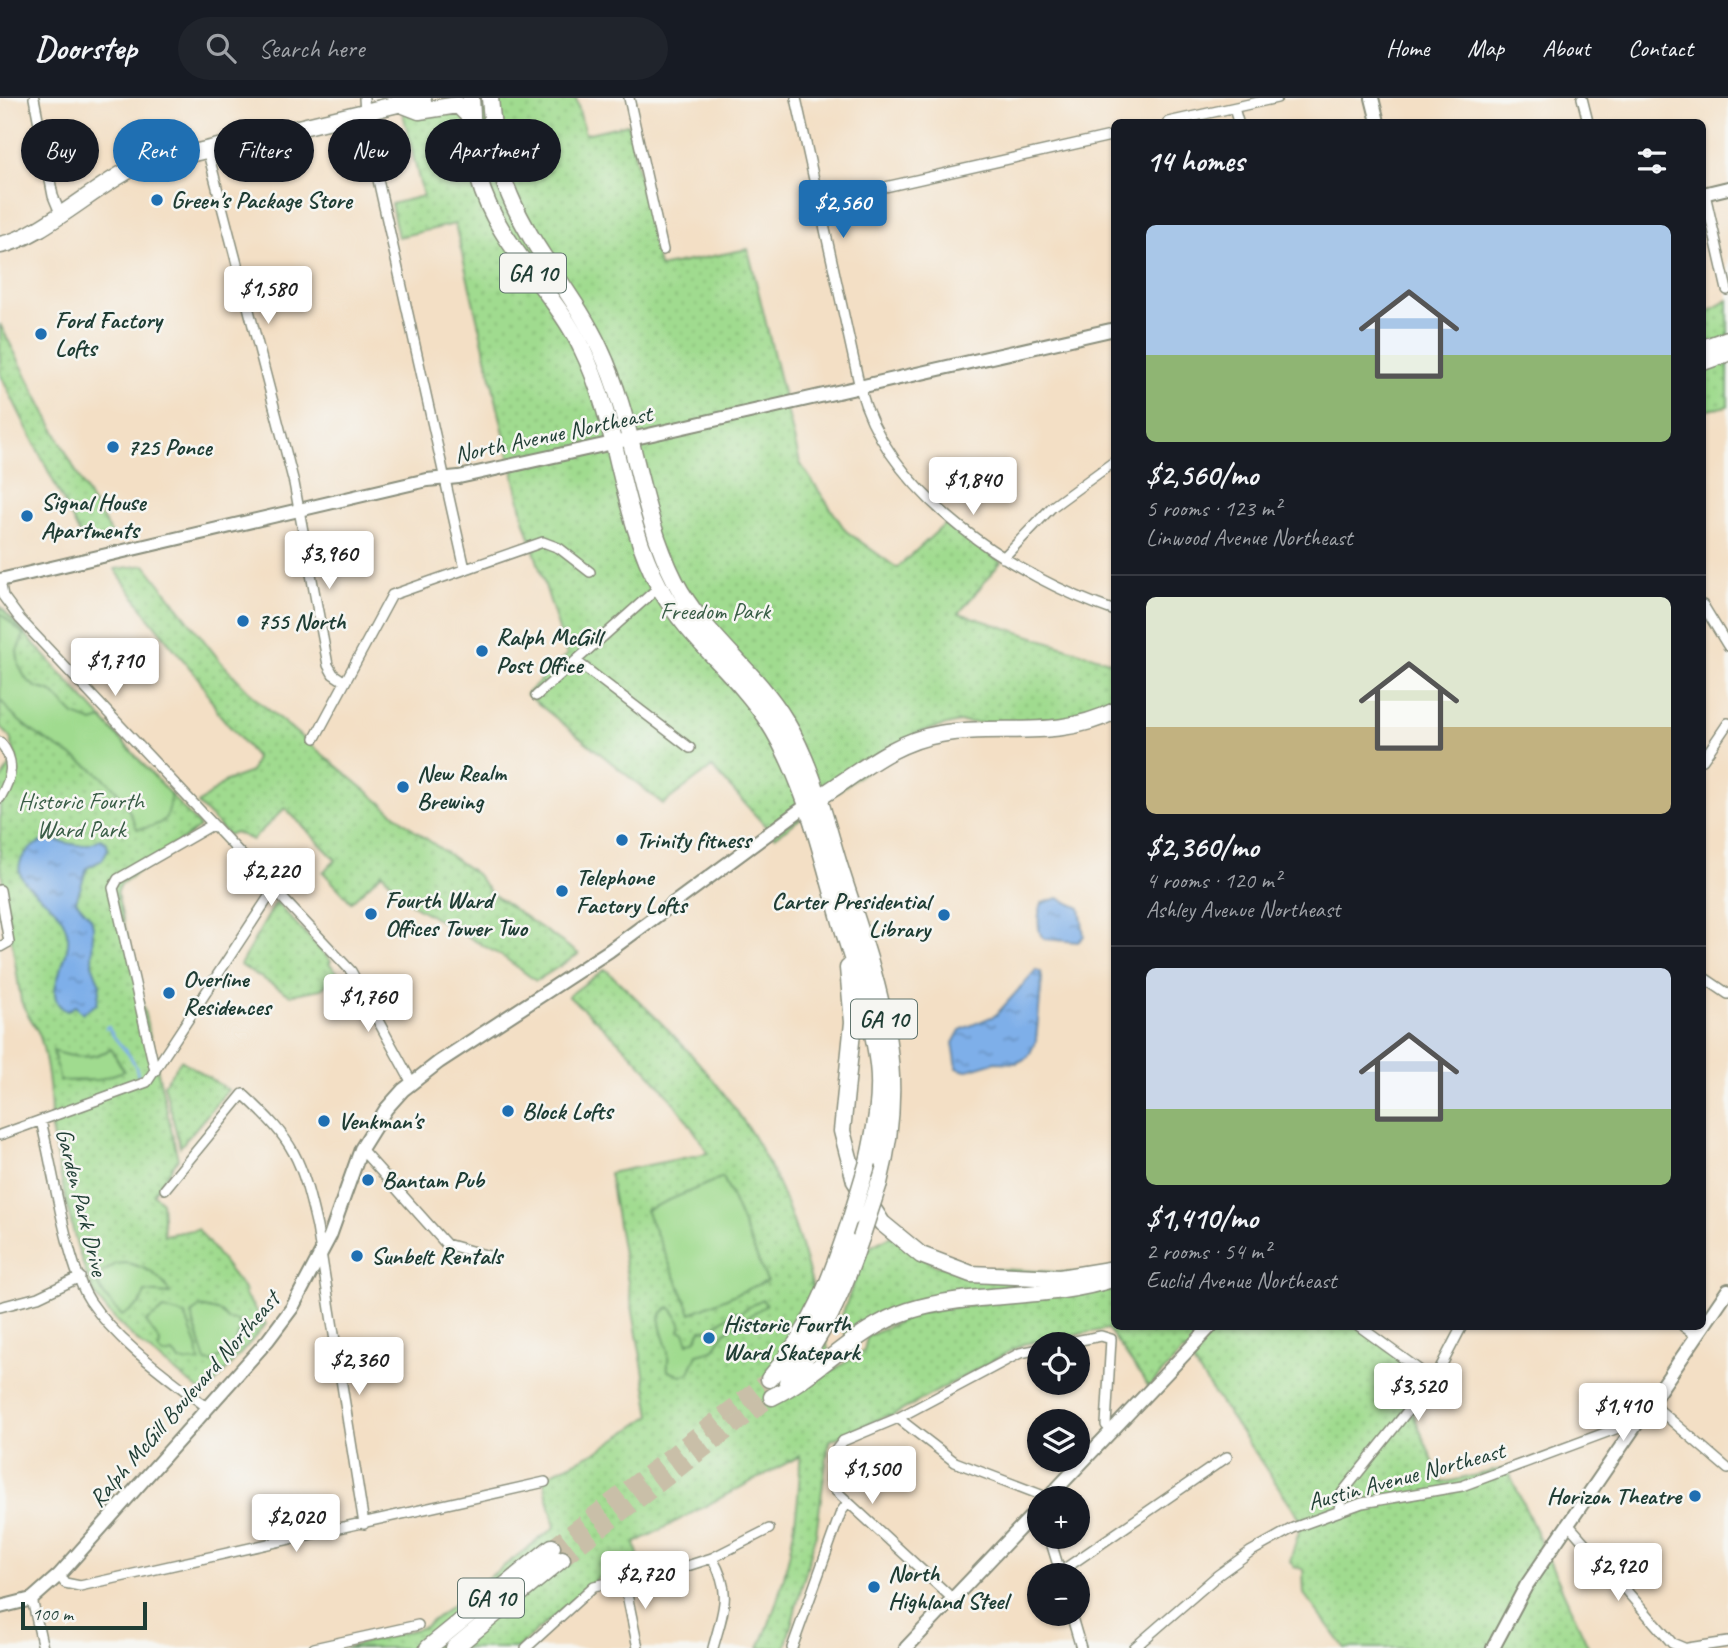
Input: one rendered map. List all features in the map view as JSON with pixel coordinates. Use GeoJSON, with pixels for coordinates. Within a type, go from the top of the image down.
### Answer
{"type":"FeatureCollection","features":[{"type":"Feature","properties":{"kind":"highway"},"geometry":{"type":"LineString","coordinates":[[0,256],[6,244],[61,213],[102,184],[135,167],[365,106],[401,104],[423,98]]}},
{"type":"Feature","properties":{"kind":"highway","name":"GA 10"},"geometry":{"type":"LineString","coordinates":[[471,98],[472,119]]}},
{"type":"Feature","properties":{"kind":"highway","name":"GA 10"},"geometry":{"type":"LineString","coordinates":[[489,98],[498,163],[508,194],[601,350],[655,529],[677,584],[708,627],[773,702],[794,736],[868,1012],[878,1065],[878,1119],[868,1162],[830,1282],[799,1342],[769,1378]]}},
{"type":"Feature","properties":{"kind":"highway"},"geometry":{"type":"LineString","coordinates":[[401,104],[419,111],[458,105],[472,119]]}},
{"type":"Feature","properties":{"kind":"highway","name":"GA 10"},"geometry":{"type":"LineString","coordinates":[[481,182],[486,200],[496,219],[575,334],[600,393],[643,545],[659,587],[687,626],[764,715],[813,802],[876,982],[890,1048],[894,1088],[892,1118],[879,1183],[838,1305],[818,1342],[772,1397],[791,1387],[853,1340],[882,1322],[916,1309],[1076,1289],[1111,1280]]}},
{"type":"Feature","properties":{"kind":"highway"},"geometry":{"type":"LineString","coordinates":[[1706,347],[1728,340]]}},
{"type":"Feature","properties":{"kind":"highway"},"geometry":{"type":"LineString","coordinates":[[1706,361],[1728,353]]}},
{"type":"Feature","properties":{"kind":"highway"},"geometry":{"type":"LineString","coordinates":[[813,802],[883,754],[909,741],[940,733],[1059,730],[1079,726],[1111,712]]}},
{"type":"Feature","properties":{"kind":"highway"},"geometry":{"type":"LineString","coordinates":[[845,934],[853,1022],[842,1131],[851,1172],[877,1218],[914,1251],[959,1271],[994,1276],[1060,1278],[1111,1270]]}},
{"type":"Feature","properties":{"kind":"highway","name":"GA 10"},"geometry":{"type":"LineString","coordinates":[[428,1648],[557,1553],[454,1648]]}},
{"type":"Feature","properties":{"kind":"main road"},"geometry":{"type":"LineString","coordinates":[[1372,98],[1377,119]]}},
{"type":"Feature","properties":{"kind":"main road"},"geometry":{"type":"LineString","coordinates":[[1706,194],[1728,188]]}},
{"type":"Feature","properties":{"kind":"main road","name":"North Avenue Northeast"},"geometry":{"type":"LineString","coordinates":[[0,580],[299,510],[613,443],[1111,331]]}},
{"type":"Feature","properties":{"kind":"main road","name":"Ralph McGill Boulevard Northeast"},"geometry":{"type":"LineString","coordinates":[[32,1599],[59,1575],[208,1408],[292,1308],[322,1254],[361,1149],[386,1109],[412,1083],[609,951],[813,802]]}},
{"type":"Feature","properties":{"kind":"main road"},"geometry":{"type":"LineString","coordinates":[[1706,1323],[1728,1290]]}},
{"type":"Feature","properties":{"kind":"main road"},"geometry":{"type":"LineString","coordinates":[[1060,1486],[1207,1330]]}},
{"type":"Feature","properties":{"kind":"main road"},"geometry":{"type":"LineString","coordinates":[[1493,1648],[1527,1586],[1701,1330]]}},
{"type":"Feature","properties":{"kind":"main road"},"geometry":{"type":"LineString","coordinates":[[906,1648],[1027,1522]]}},
{"type":"Feature","properties":{"kind":"main road"},"geometry":{"type":"LineString","coordinates":[[0,1607],[32,1599]]}},
{"type":"Feature","properties":{"kind":"street"},"geometry":{"type":"LineString","coordinates":[[34,98],[53,196],[61,213]]}},
{"type":"Feature","properties":{"kind":"street"},"geometry":{"type":"LineString","coordinates":[[629,98],[663,250]]}},
{"type":"Feature","properties":{"kind":"street"},"geometry":{"type":"LineString","coordinates":[[796,98],[860,388],[874,423],[909,474],[953,520],[1003,558],[1063,592],[1111,610]]}},
{"type":"Feature","properties":{"kind":"street"},"geometry":{"type":"LineString","coordinates":[[1182,119],[1234,108],[1256,100],[1277,98]]}},
{"type":"Feature","properties":{"kind":"street"},"geometry":{"type":"LineString","coordinates":[[1582,98],[1586,119]]}},
{"type":"Feature","properties":{"kind":"street"},"geometry":{"type":"LineString","coordinates":[[365,106],[366,126],[465,569]]}},
{"type":"Feature","properties":{"kind":"street"},"geometry":{"type":"LineString","coordinates":[[1234,108],[1237,119]]}},
{"type":"Feature","properties":{"kind":"street"},"geometry":{"type":"LineString","coordinates":[[819,202],[1111,136]]}},
{"type":"Feature","properties":{"kind":"street"},"geometry":{"type":"LineString","coordinates":[[207,149],[299,510],[328,665],[333,674],[345,682]]}},
{"type":"Feature","properties":{"kind":"street"},"geometry":{"type":"LineString","coordinates":[[1706,202],[1727,290]]}},
{"type":"Feature","properties":{"kind":"street"},"geometry":{"type":"LineString","coordinates":[[1003,558],[1052,507],[1111,464]]}},
{"type":"Feature","properties":{"kind":"street"},"geometry":{"type":"LineString","coordinates":[[315,738],[392,595],[543,542],[559,548],[590,572]]}},
{"type":"Feature","properties":{"kind":"street"},"geometry":{"type":"LineString","coordinates":[[0,580],[4,596],[20,619],[351,971],[412,1083]]}},
{"type":"Feature","properties":{"kind":"street"},"geometry":{"type":"LineString","coordinates":[[536,696],[659,587]]}},
{"type":"Feature","properties":{"kind":"street"},"geometry":{"type":"LineString","coordinates":[[1706,610],[1728,646]]}},
{"type":"Feature","properties":{"kind":"street"},"geometry":{"type":"LineString","coordinates":[[576,661],[690,748]]}},
{"type":"Feature","properties":{"kind":"street"},"geometry":{"type":"LineString","coordinates":[[1706,756],[1728,723]]}},
{"type":"Feature","properties":{"kind":"street"},"geometry":{"type":"LineString","coordinates":[[0,741],[12,758],[10,781],[0,798]]}},
{"type":"Feature","properties":{"kind":"street"},"geometry":{"type":"LineString","coordinates":[[155,1071],[113,888],[118,879],[212,825]]}},
{"type":"Feature","properties":{"kind":"street"},"geometry":{"type":"LineString","coordinates":[[0,1135],[144,1084],[274,889]]}},
{"type":"Feature","properties":{"kind":"street"},"geometry":{"type":"LineString","coordinates":[[0,890],[9,942],[0,947]]}},
{"type":"Feature","properties":{"kind":"street"},"geometry":{"type":"LineString","coordinates":[[1706,979],[1728,994]]}},
{"type":"Feature","properties":{"kind":"street"},"geometry":{"type":"LineString","coordinates":[[165,1189],[243,1094],[279,1128],[296,1154],[307,1183],[322,1254],[364,1524]]}},
{"type":"Feature","properties":{"kind":"street","name":"Garden Park Drive"},"geometry":{"type":"LineString","coordinates":[[41,1121],[79,1277],[88,1299],[109,1325],[208,1408]]}},
{"type":"Feature","properties":{"kind":"street"},"geometry":{"type":"LineString","coordinates":[[361,1149],[433,1234],[460,1250],[489,1256]]}},
{"type":"Feature","properties":{"kind":"street"},"geometry":{"type":"LineString","coordinates":[[0,1307],[38,1297],[79,1277]]}},
{"type":"Feature","properties":{"kind":"street"},"geometry":{"type":"LineString","coordinates":[[1364,1330],[1433,1380]]}},
{"type":"Feature","properties":{"kind":"street"},"geometry":{"type":"LineString","coordinates":[[1339,1509],[1342,1493],[1433,1380],[1452,1350],[1460,1330]]}},
{"type":"Feature","properties":{"kind":"street"},"geometry":{"type":"LineString","coordinates":[[1689,1330],[1697,1336]]}},
{"type":"Feature","properties":{"kind":"street"},"geometry":{"type":"LineString","coordinates":[[1090,1338],[1101,1336],[1111,1339],[1106,1425],[1112,1431]]}},
{"type":"Feature","properties":{"kind":"street"},"geometry":{"type":"LineString","coordinates":[[953,1599],[847,1504],[835,1490],[830,1477],[832,1455],[843,1441],[898,1418],[1027,1352]]}},
{"type":"Feature","properties":{"kind":"street"},"geometry":{"type":"LineString","coordinates":[[1651,1403],[1728,1469]]}},
{"type":"Feature","properties":{"kind":"street"},"geometry":{"type":"LineString","coordinates":[[898,1418],[955,1462],[1027,1490]]}},
{"type":"Feature","properties":{"kind":"street","name":"Austin Avenue Northeast"},"geometry":{"type":"LineString","coordinates":[[1134,1648],[1250,1552],[1293,1528],[1339,1509],[1462,1486],[1637,1421]]}},
{"type":"Feature","properties":{"kind":"street"},"geometry":{"type":"LineString","coordinates":[[1076,1563],[1227,1457]]}},
{"type":"Feature","properties":{"kind":"street"},"geometry":{"type":"LineString","coordinates":[[59,1575],[65,1583],[80,1586],[545,1482]]}},
{"type":"Feature","properties":{"kind":"street"},"geometry":{"type":"LineString","coordinates":[[792,1648],[841,1512],[847,1504]]}},
{"type":"Feature","properties":{"kind":"street"},"geometry":{"type":"LineString","coordinates":[[1568,1524],[1672,1643],[1686,1648],[1717,1646],[1728,1642]]}},
{"type":"Feature","properties":{"kind":"street"},"geometry":{"type":"LineString","coordinates":[[526,1648],[594,1586],[712,1558],[769,1529]]}},
{"type":"Feature","properties":{"kind":"street"},"geometry":{"type":"LineString","coordinates":[[712,1558],[722,1574],[726,1597],[713,1648]]}},
{"type":"Feature","properties":{"kind":"street"},"geometry":{"type":"LineString","coordinates":[[624,1580],[638,1648]]}},
{"type":"Feature","properties":{"kind":"street"},"geometry":{"type":"LineString","coordinates":[[32,1599],[43,1648]]}},
{"type":"Feature","properties":{"kind":"street"},"geometry":{"type":"LineString","coordinates":[[314,1648],[418,1625]]}},
{"type":"Feature","properties":{"kind":"street"},"geometry":{"type":"LineString","coordinates":[[1075,1626],[1081,1648]]}},
{"type":"Feature","properties":{"kind":"green space","name":"Freedom Park"},"geometry":{"type":"Polygon","coordinates":[[[495,98],[576,98],[585,134],[628,124],[659,267],[748,249],[800,463],[846,531],[897,568],[946,523],[1001,562],[959,613],[1111,662],[1111,705],[1090,718],[1046,725],[959,722],[919,732],[775,837],[712,767],[663,804],[526,694],[567,655],[524,519],[455,224],[398,237],[391,204],[423,196],[411,146],[411,119],[404,119],[402,109],[454,107],[495,98]]]}},
{"type":"Feature","properties":{"kind":"green space"},"geometry":{"type":"Polygon","coordinates":[[[1728,300],[1728,406],[1706,410],[1706,312],[1728,300]]]}},
{"type":"Feature","properties":{"kind":"green space"},"geometry":{"type":"Polygon","coordinates":[[[0,324],[90,499],[114,537],[84,543],[0,374],[0,324]]]}},
{"type":"Feature","properties":{"kind":"green space"},"geometry":{"type":"Polygon","coordinates":[[[145,565],[221,662],[258,701],[414,830],[476,874],[491,893],[579,954],[536,981],[505,958],[414,906],[382,873],[351,902],[323,872],[336,860],[285,808],[252,840],[235,832],[228,835],[198,804],[226,781],[251,772],[256,757],[219,714],[199,679],[152,622],[115,569],[145,565]]]}},
{"type":"Feature","properties":{"kind":"green space","name":"Historic Fourth Ward Park"},"geometry":{"type":"Polygon","coordinates":[[[0,606],[200,827],[121,884],[117,893],[178,1159],[153,1194],[162,1202],[164,1235],[198,1229],[246,1292],[244,1294],[266,1324],[205,1395],[137,1340],[112,1316],[92,1288],[77,1244],[50,1124],[50,1090],[46,1062],[37,1030],[21,1001],[0,864],[0,781],[16,757],[10,737],[0,726],[0,606]]]}},
{"type":"Feature","properties":{"kind":"green space"},"geometry":{"type":"Polygon","coordinates":[[[0,613],[24,635],[17,651],[19,666],[26,679],[36,687],[52,692],[74,715],[93,722],[102,719],[170,794],[169,810],[164,820],[153,826],[137,829],[122,799],[103,777],[25,726],[11,713],[0,699],[0,613]]]}},
{"type":"Feature","properties":{"kind":"green space"},"geometry":{"type":"Polygon","coordinates":[[[276,902],[331,961],[329,963],[340,975],[321,989],[290,995],[240,965],[276,902]]]}},
{"type":"Feature","properties":{"kind":"green space"},"geometry":{"type":"Polygon","coordinates":[[[605,969],[695,1058],[735,1108],[767,1161],[789,1211],[814,1290],[833,1370],[864,1351],[867,1337],[918,1313],[1111,1283],[1111,1330],[1362,1330],[1426,1378],[1410,1406],[1442,1483],[1507,1468],[1589,1648],[1345,1648],[1304,1594],[1303,1569],[1294,1567],[1290,1561],[1302,1521],[1184,1350],[1149,1387],[1108,1329],[1090,1332],[1027,1332],[1027,1343],[890,1417],[888,1415],[829,1441],[816,1534],[785,1648],[759,1648],[776,1603],[789,1554],[797,1505],[800,1456],[635,1543],[641,1566],[598,1578],[517,1648],[345,1648],[424,1627],[555,1527],[543,1477],[598,1451],[651,1415],[609,1173],[708,1153],[663,1088],[608,1031],[568,996],[605,969]]]}},
{"type":"Feature","properties":{"kind":"green space"},"geometry":{"type":"Polygon","coordinates":[[[111,1049],[124,1071],[98,1080],[60,1081],[53,1051],[82,1057],[111,1049]]]}},
{"type":"Feature","properties":{"kind":"green space"},"geometry":{"type":"Polygon","coordinates":[[[181,1060],[228,1090],[180,1147],[164,1084],[181,1060]]]}},
{"type":"Feature","properties":{"kind":"green space"},"geometry":{"type":"Polygon","coordinates":[[[723,1177],[767,1281],[691,1313],[646,1210],[723,1177]]]}},
{"type":"Feature","properties":{"kind":"green space"},"geometry":{"type":"Polygon","coordinates":[[[891,1236],[936,1266],[1111,1276],[953,1300],[847,1338],[840,1321],[866,1249],[891,1236]]]}},
{"type":"Feature","properties":{"kind":"green space"},"geometry":{"type":"Polygon","coordinates":[[[126,1263],[152,1273],[170,1294],[145,1292],[140,1304],[122,1316],[106,1298],[94,1278],[116,1264],[126,1263]]]}},
{"type":"Feature","properties":{"kind":"green space","name":"Historic Fourth Ward Skatepark"},"geometry":{"type":"Polygon","coordinates":[[[762,1299],[766,1305],[725,1332],[713,1350],[697,1354],[689,1373],[681,1376],[668,1371],[668,1353],[660,1321],[664,1311],[670,1307],[681,1323],[679,1331],[684,1332],[688,1343],[696,1339],[701,1330],[711,1329],[735,1311],[739,1313],[762,1299]]]}},
{"type":"Feature","properties":{"kind":"green space"},"geometry":{"type":"Polygon","coordinates":[[[200,1307],[221,1312],[228,1320],[238,1321],[240,1329],[233,1350],[212,1362],[206,1361],[191,1314],[200,1307]]]}},
{"type":"Feature","properties":{"kind":"green space"},"geometry":{"type":"Polygon","coordinates":[[[164,1309],[185,1315],[197,1346],[199,1362],[180,1361],[173,1353],[164,1355],[159,1351],[160,1342],[146,1322],[164,1309]]]}},
{"type":"Feature","properties":{"kind":"water"},"geometry":{"type":"Polygon","coordinates":[[[49,839],[81,845],[100,839],[106,842],[108,849],[102,860],[87,868],[76,901],[91,918],[92,964],[100,985],[97,1004],[82,1013],[75,1006],[67,1011],[59,1005],[55,997],[55,988],[68,947],[62,918],[25,882],[19,868],[29,849],[49,839]]]}},
{"type":"Feature","properties":{"kind":"water"},"geometry":{"type":"Polygon","coordinates":[[[1058,898],[1080,908],[1084,936],[1078,942],[1044,939],[1041,936],[1038,922],[1042,903],[1058,898]]]}},
{"type":"Feature","properties":{"kind":"water"},"geometry":{"type":"Polygon","coordinates":[[[1036,970],[1041,972],[1042,979],[1036,1041],[1028,1057],[1017,1063],[995,1062],[965,1071],[957,1068],[953,1043],[960,1030],[996,1015],[1036,970]]]}},
{"type":"Feature","properties":{"kind":"waterway"},"geometry":{"type":"LineString","coordinates":[[106,1028],[108,1026],[129,1054],[138,1075]]}},
{"type":"Feature","properties":{"kind":"tunnel"},"geometry":{"type":"LineString","coordinates":[[552,1547],[769,1379]]}},
{"type":"Feature","properties":{"kind":"tunnel"},"geometry":{"type":"LineString","coordinates":[[562,1559],[772,1397]]}},
{"type":"Feature","properties":{"kind":"place","name":"Green's Package Store"},"geometry":{"type":"Point","coordinates":[157,200]}},
{"type":"Feature","properties":{"kind":"place","name":"Ford Factory Lofts"},"geometry":{"type":"Point","coordinates":[41,334]}},
{"type":"Feature","properties":{"kind":"place","name":"725 Ponce"},"geometry":{"type":"Point","coordinates":[113,447]}},
{"type":"Feature","properties":{"kind":"place","name":"Signal House Apartments"},"geometry":{"type":"Point","coordinates":[27,516]}},
{"type":"Feature","properties":{"kind":"place","name":"755 North"},"geometry":{"type":"Point","coordinates":[243,621]}},
{"type":"Feature","properties":{"kind":"place","name":"Ralph McGill Post Office"},"geometry":{"type":"Point","coordinates":[482,651]}},
{"type":"Feature","properties":{"kind":"place","name":"New Realm Brewing"},"geometry":{"type":"Point","coordinates":[403,787]}},
{"type":"Feature","properties":{"kind":"place","name":"Trinity fitness"},"geometry":{"type":"Point","coordinates":[622,840]}},
{"type":"Feature","properties":{"kind":"place","name":"Telephone Factory Lofts"},"geometry":{"type":"Point","coordinates":[562,891]}},
{"type":"Feature","properties":{"kind":"place","name":"Fourth Ward Offices Tower Two"},"geometry":{"type":"Point","coordinates":[371,914]}},
{"type":"Feature","properties":{"kind":"place","name":"Carter Presidential Library"},"geometry":{"type":"Point","coordinates":[944,915]}},
{"type":"Feature","properties":{"kind":"place","name":"Overline Residences"},"geometry":{"type":"Point","coordinates":[169,993]}},
{"type":"Feature","properties":{"kind":"place","name":"Block Lofts"},"geometry":{"type":"Point","coordinates":[508,1111]}},
{"type":"Feature","properties":{"kind":"place","name":"Venkman's"},"geometry":{"type":"Point","coordinates":[324,1121]}},
{"type":"Feature","properties":{"kind":"place","name":"Bantam Pub"},"geometry":{"type":"Point","coordinates":[368,1180]}},
{"type":"Feature","properties":{"kind":"place","name":"Sunbelt Rentals"},"geometry":{"type":"Point","coordinates":[357,1256]}},
{"type":"Feature","properties":{"kind":"place","name":"Historic Fourth Ward Skatepark"},"geometry":{"type":"Point","coordinates":[709,1338]}},
{"type":"Feature","properties":{"kind":"place","name":"Horizon Theatre"},"geometry":{"type":"Point","coordinates":[1695,1496]}},
{"type":"Feature","properties":{"kind":"place","name":"North Highland Steel"},"geometry":{"type":"Point","coordinates":[874,1587]}}]}
